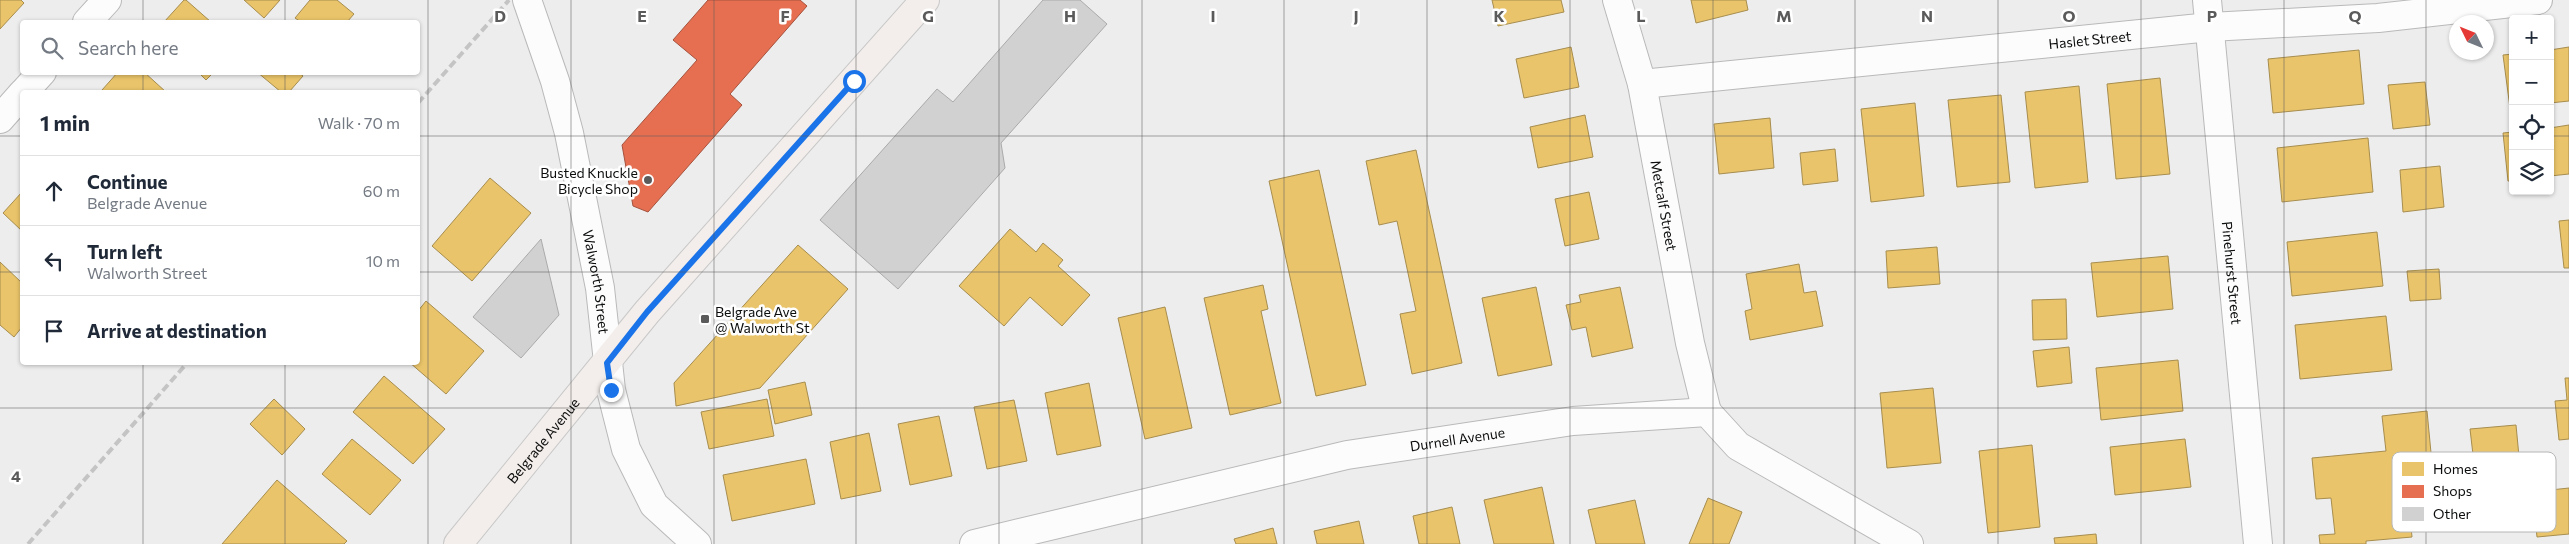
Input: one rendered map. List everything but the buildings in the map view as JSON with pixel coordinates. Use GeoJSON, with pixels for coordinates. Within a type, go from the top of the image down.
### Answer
{"type":"FeatureCollection","features":[{"type":"Feature","properties":{"kind":"main road","name":"Belgrade Avenue"},"geometry":{"type":"LineString","coordinates":[[458,544],[647,312],[925,0]]}},
{"type":"Feature","properties":{"kind":"street"},"geometry":{"type":"LineString","coordinates":[[88,20],[107,0]]}},
{"type":"Feature","properties":{"kind":"street","name":"Metcalf Street"},"geometry":{"type":"LineString","coordinates":[[1617,0],[1642,84],[1690,343],[1707,412]]}},
{"type":"Feature","properties":{"kind":"street","name":"Pinehurst Street"},"geometry":{"type":"LineString","coordinates":[[2207,0],[2258,544]]}},
{"type":"Feature","properties":{"kind":"street","name":"Haslet Street"},"geometry":{"type":"LineString","coordinates":[[1642,84],[2210,27],[2378,18],[2538,0]]}},
{"type":"Feature","properties":{"kind":"street","name":"Walworth Street"},"geometry":{"type":"LineString","coordinates":[[528,4],[555,81],[576,162],[600,288],[607,363],[621,434],[626,449],[654,505],[697,544]]}},
{"type":"Feature","properties":{"kind":"street"},"geometry":{"type":"LineString","coordinates":[[26,90],[39,75]]}},
{"type":"Feature","properties":{"kind":"street"},"geometry":{"type":"LineString","coordinates":[[0,119],[20,96]]}},
{"type":"Feature","properties":{"kind":"street"},"geometry":{"type":"LineString","coordinates":[[1707,412],[1738,446],[1909,544]]}},
{"type":"Feature","properties":{"kind":"street","name":"Durnell Avenue"},"geometry":{"type":"LineString","coordinates":[[974,544],[1347,455],[1573,421],[1707,412]]}},
{"type":"Feature","properties":{"kind":"railway"},"geometry":{"type":"LineString","coordinates":[[420,101],[509,0]]}},
{"type":"Feature","properties":{"kind":"railway"},"geometry":{"type":"LineString","coordinates":[[28,544],[185,365]]}},
{"type":"Feature","properties":{"kind":"place","name":"Busted Knuckle Bicycle Shop"},"geometry":{"type":"Point","coordinates":[648,180]}},
{"type":"Feature","properties":{"kind":"place","name":"Belgrade Ave @ Walworth St"},"geometry":{"type":"Point","coordinates":[705,319]}},
{"type":"Feature","properties":{"kind":"route"},"geometry":{"type":"LineString","coordinates":[[611,390],[607,363],[647,312],[696,260],[854,81]]}}]}
